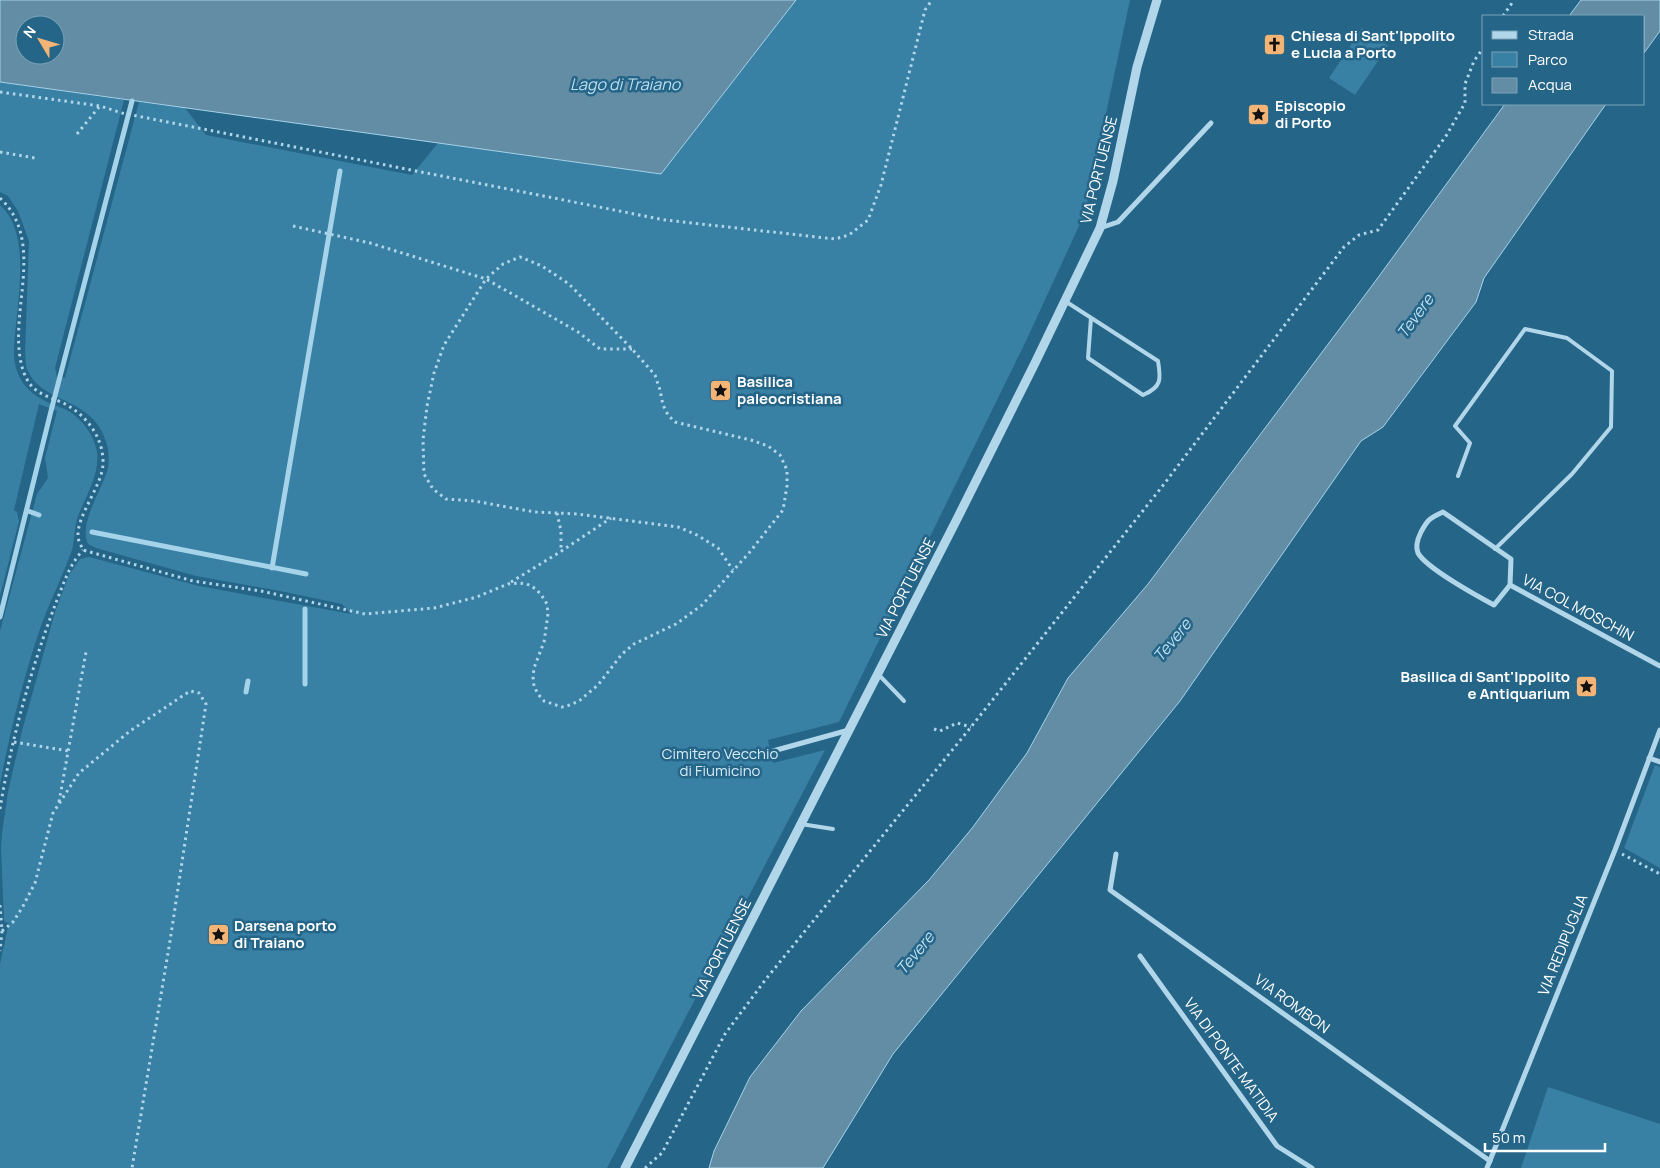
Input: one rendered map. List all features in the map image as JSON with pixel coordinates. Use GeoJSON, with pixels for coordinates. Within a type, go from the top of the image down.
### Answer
{"type":"FeatureCollection","features":[{"type":"Feature","properties":{"kind":"street","name":"VIA PORTUENSE"},"geometry":{"type":"LineString","coordinates":[[625,1168],[1035,364],[1100,228],[1113,181],[1137,67],[1157,0]]}},
{"type":"Feature","properties":{"kind":"street"},"geometry":{"type":"LineString","coordinates":[[1100,228],[1118,222],[1211,123]]}},
{"type":"Feature","properties":{"kind":"street","name":"VIA COL MOSCHIN"},"geometry":{"type":"LineString","coordinates":[[1443,512],[1511,559],[1510,585],[1494,605],[1472,594],[1430,565],[1418,553],[1417,540],[1428,519],[1443,512]]}},
{"type":"Feature","properties":{"kind":"street","name":"VIA COL MOSCHIN"},"geometry":{"type":"LineString","coordinates":[[1510,585],[1660,666]]}},
{"type":"Feature","properties":{"kind":"street"},"geometry":{"type":"LineString","coordinates":[[773,751],[849,730]]}},
{"type":"Feature","properties":{"kind":"street","name":"VIA REDIPUGLIA"},"geometry":{"type":"LineString","coordinates":[[1487,1168],[1615,850],[1660,730]]}},
{"type":"Feature","properties":{"kind":"street"},"geometry":{"type":"LineString","coordinates":[[1649,758],[1660,762]]}},
{"type":"Feature","properties":{"kind":"street","name":"VIA ROMBON"},"geometry":{"type":"LineString","coordinates":[[1116,854],[1110,890],[1490,1161]]}},
{"type":"Feature","properties":{"kind":"street","name":"VIA DI PONTE MATIDIA"},"geometry":{"type":"LineString","coordinates":[[1140,956],[1278,1146],[1312,1168]]}},
{"type":"Feature","properties":{"kind":"lane"},"geometry":{"type":"LineString","coordinates":[[1065,301],[1158,361],[1161,378],[1159,384],[1152,392],[1143,395],[1088,358],[1091,318]]}},
{"type":"Feature","properties":{"kind":"lane"},"geometry":{"type":"LineString","coordinates":[[1458,476],[1470,443],[1455,426],[1525,329],[1566,338],[1612,371],[1611,427],[1572,474],[1495,549]]}},
{"type":"Feature","properties":{"kind":"lane"},"geometry":{"type":"LineString","coordinates":[[878,673],[904,701]]}},
{"type":"Feature","properties":{"kind":"lane"},"geometry":{"type":"LineString","coordinates":[[801,824],[833,829]]}},
{"type":"Feature","properties":{"kind":"path"},"geometry":{"type":"LineString","coordinates":[[0,92],[100,106],[122,113],[665,220],[835,239],[849,235],[868,220],[881,185],[925,10],[932,0]]}},
{"type":"Feature","properties":{"kind":"path"},"geometry":{"type":"LineString","coordinates":[[1505,15],[1514,0]]}},
{"type":"Feature","properties":{"kind":"path"},"geometry":{"type":"LineString","coordinates":[[644,1168],[662,1154],[725,1034],[766,979],[971,728],[1162,488],[1344,247],[1359,235],[1378,230],[1446,136],[1465,103],[1465,84],[1482,50]]}},
{"type":"Feature","properties":{"kind":"path"},"geometry":{"type":"LineString","coordinates":[[77,134],[100,106]]}},
{"type":"Feature","properties":{"kind":"path"},"geometry":{"type":"LineString","coordinates":[[0,152],[35,158]]}},
{"type":"Feature","properties":{"kind":"path"},"geometry":{"type":"LineString","coordinates":[[0,198],[12,211],[20,230],[24,255],[20,335],[20,355],[24,373],[32,388],[77,411],[96,434],[102,449],[103,466],[84,514],[78,535],[83,550]]}},
{"type":"Feature","properties":{"kind":"path"},"geometry":{"type":"LineString","coordinates":[[293,226],[370,243],[486,279],[578,332],[600,349],[632,349]]}},
{"type":"Feature","properties":{"kind":"path"},"geometry":{"type":"LineString","coordinates":[[508,584],[527,584],[536,589],[547,604],[548,614],[544,642],[534,668],[533,677],[534,686],[538,694],[544,701],[562,707],[579,702],[598,685],[622,654],[634,644],[676,624],[702,605],[749,552],[783,510],[788,470],[780,455],[768,446],[751,440],[674,422],[663,405],[655,375],[632,349],[569,284],[542,266],[520,256],[503,264],[486,279],[444,345],[434,373],[427,406],[423,440],[424,474],[433,489],[446,499],[474,501],[535,512],[612,518],[678,527],[697,535],[718,548],[733,570]]}},
{"type":"Feature","properties":{"kind":"path"},"geometry":{"type":"LineString","coordinates":[[557,513],[561,531],[560,552]]}},
{"type":"Feature","properties":{"kind":"path"},"geometry":{"type":"LineString","coordinates":[[83,550],[193,581],[261,592],[365,614],[434,608],[477,597],[508,584],[612,518]]}},
{"type":"Feature","properties":{"kind":"path"},"geometry":{"type":"LineString","coordinates":[[0,809],[14,742],[48,623],[72,564],[83,550]]}},
{"type":"Feature","properties":{"kind":"path"},"geometry":{"type":"LineString","coordinates":[[58,805],[86,652]]}},
{"type":"Feature","properties":{"kind":"path"},"geometry":{"type":"LineString","coordinates":[[2,932],[13,922],[35,883],[53,813],[79,773],[130,731],[190,691],[199,693],[206,704],[170,941],[132,1168]]}},
{"type":"Feature","properties":{"kind":"path"},"geometry":{"type":"LineString","coordinates":[[934,729],[940,731],[957,723],[971,728]]}},
{"type":"Feature","properties":{"kind":"path"},"geometry":{"type":"LineString","coordinates":[[14,742],[69,750]]}},
{"type":"Feature","properties":{"kind":"path"},"geometry":{"type":"LineString","coordinates":[[1615,850],[1660,874]]}},
{"type":"Feature","properties":{"kind":"path"},"geometry":{"type":"LineString","coordinates":[[0,905],[2,932],[0,951]]}},
{"type":"Feature","properties":{"kind":"green space","name":"Cimitero Vecchio di Fiumicino"},"geometry":{"type":"Polygon","coordinates":[[[796,0],[1130,0],[1085,213],[1026,341],[839,722],[768,740],[773,763],[825,750],[607,1168],[0,1168],[0,964],[9,922],[6,923],[4,920],[2,833],[8,792],[22,731],[55,612],[69,575],[80,559],[89,557],[199,586],[351,614],[342,604],[196,576],[96,548],[88,544],[86,526],[108,468],[108,448],[101,429],[92,418],[81,409],[45,390],[35,382],[27,369],[25,352],[29,241],[18,211],[8,196],[0,192],[0,82],[124,100],[55,368],[57,377],[65,378],[139,102],[185,108],[206,135],[412,175],[438,143],[661,174],[796,0]]]}},
{"type":"Feature","properties":{"kind":"green space"},"geometry":{"type":"Polygon","coordinates":[[[1362,28],[1388,46],[1355,95],[1329,78],[1362,28]]]}},
{"type":"Feature","properties":{"kind":"green space"},"geometry":{"type":"Polygon","coordinates":[[[0,205],[11,219],[17,235],[20,255],[19,297],[14,354],[17,371],[24,384],[35,395],[70,412],[84,424],[96,446],[97,460],[92,485],[78,516],[72,550],[42,623],[23,683],[0,785],[0,631],[37,494],[48,478],[45,458],[57,411],[39,404],[14,510],[17,512],[19,521],[0,596],[0,205]]]}},
{"type":"Feature","properties":{"kind":"green space"},"geometry":{"type":"Polygon","coordinates":[[[1655,765],[1660,767],[1660,868],[1624,848],[1655,765]]]}},
{"type":"Feature","properties":{"kind":"green space"},"geometry":{"type":"Polygon","coordinates":[[[1548,1087],[1660,1124],[1660,1168],[1521,1168],[1548,1087]]]}},
{"type":"Feature","properties":{"kind":"water","name":"Lago di Traiano"},"geometry":{"type":"Polygon","coordinates":[[[0,0],[796,0],[661,174],[0,82],[0,0]]]}},
{"type":"Feature","properties":{"kind":"water"},"geometry":{"type":"Polygon","coordinates":[[[1581,0],[1660,0],[1660,31],[1645,52],[1645,15],[1570,15],[1581,0]]]}},
{"type":"Feature","properties":{"kind":"water","name":"Tevere"},"geometry":{"type":"Polygon","coordinates":[[[1504,105],[1605,105],[1484,278],[1476,302],[1383,427],[1361,441],[1180,701],[893,1054],[823,1168],[709,1168],[714,1151],[750,1077],[801,1011],[929,880],[973,827],[1027,753],[1068,678],[1148,584],[1374,283],[1504,105]]]}},
{"type":"Feature","properties":{"kind":"waterway"},"geometry":{"type":"LineString","coordinates":[[0,617],[51,411],[132,101]]}},
{"type":"Feature","properties":{"kind":"waterway"},"geometry":{"type":"LineString","coordinates":[[272,568],[340,171]]}},
{"type":"Feature","properties":{"kind":"waterway"},"geometry":{"type":"LineString","coordinates":[[28,511],[39,515]]}},
{"type":"Feature","properties":{"kind":"waterway"},"geometry":{"type":"LineString","coordinates":[[92,532],[306,574]]}},
{"type":"Feature","properties":{"kind":"waterway"},"geometry":{"type":"LineString","coordinates":[[305,609],[305,684]]}},
{"type":"Feature","properties":{"kind":"waterway"},"geometry":{"type":"LineString","coordinates":[[246,692],[248,681]]}},
{"type":"Feature","properties":{"kind":"place","name":"Chiesa di Sant'Ippolito e Lucia a Porto"},"geometry":{"type":"Point","coordinates":[1275,45]}},
{"type":"Feature","properties":{"kind":"place","name":"Episcopio di Porto"},"geometry":{"type":"Point","coordinates":[1259,115]}},
{"type":"Feature","properties":{"kind":"place","name":"Basilica paleocristiana"},"geometry":{"type":"Point","coordinates":[721,391]}},
{"type":"Feature","properties":{"kind":"place","name":"Basilica di Sant'Ippolito e Antiquarium"},"geometry":{"type":"Point","coordinates":[1586,686]}},
{"type":"Feature","properties":{"kind":"place","name":"Darsena porto di Traiano"},"geometry":{"type":"Point","coordinates":[218,935]}}]}
